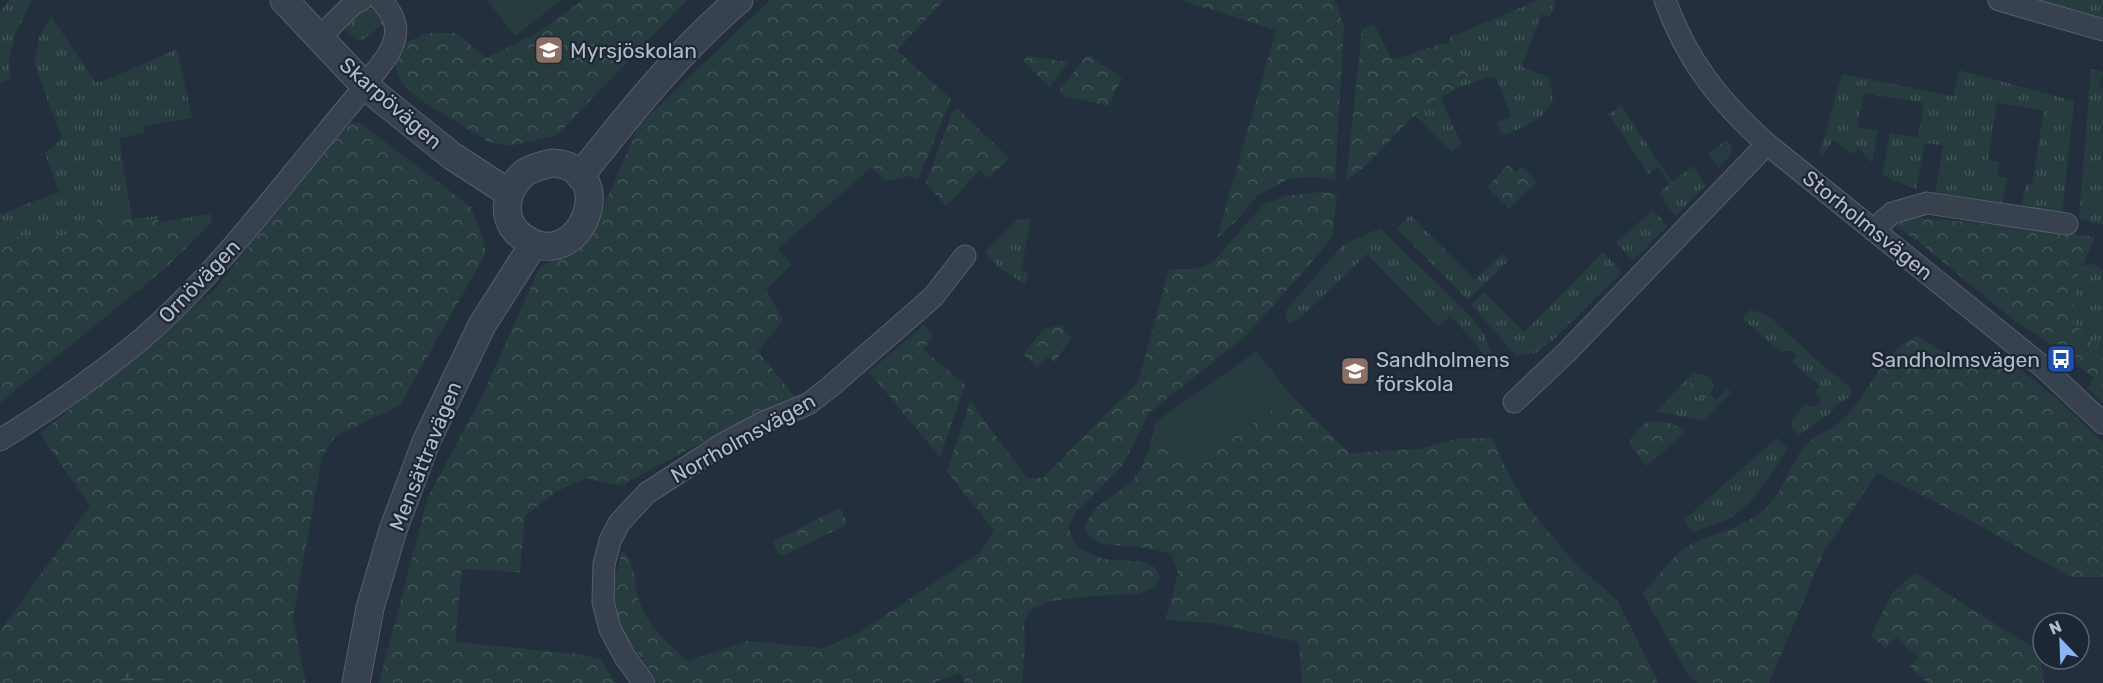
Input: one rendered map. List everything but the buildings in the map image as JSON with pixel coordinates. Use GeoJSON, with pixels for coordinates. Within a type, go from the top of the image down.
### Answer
{"type":"FeatureCollection","features":[{"type":"Feature","properties":{"kind":"street","name":"Skarpövägen"},"geometry":{"type":"LineString","coordinates":[[284,0],[365,86],[452,156],[509,193]]}},
{"type":"Feature","properties":{"kind":"street"},"geometry":{"type":"LineString","coordinates":[[319,38],[352,5],[361,0]]}},
{"type":"Feature","properties":{"kind":"street","name":"Ornövägen"},"geometry":{"type":"LineString","coordinates":[[0,440],[109,366],[186,298],[244,235],[365,86],[389,52],[396,33],[395,21],[389,8],[380,0]]}},
{"type":"Feature","properties":{"kind":"street"},"geometry":{"type":"LineString","coordinates":[[580,176],[626,117],[662,77],[739,0]]}},
{"type":"Feature","properties":{"kind":"street","name":"Storholmsvägen"},"geometry":{"type":"LineString","coordinates":[[1665,0],[1688,53],[1707,83],[1737,117],[1767,144],[2023,351],[2068,389],[2103,423]]}},
{"type":"Feature","properties":{"kind":"street"},"geometry":{"type":"LineString","coordinates":[[1999,0],[2103,30]]}},
{"type":"Feature","properties":{"kind":"street"},"geometry":{"type":"LineString","coordinates":[[1514,402],[1566,353],[1767,144]]}},
{"type":"Feature","properties":{"kind":"street"},"geometry":{"type":"LineString","coordinates":[[545,164],[563,164],[580,176],[588,188],[590,200],[588,213],[580,229],[559,244],[546,246],[533,245],[520,236],[511,224],[507,207],[509,193],[524,174],[545,164]]}},
{"type":"Feature","properties":{"kind":"street"},"geometry":{"type":"LineString","coordinates":[[1873,230],[1892,213],[1927,203],[2067,224]]}},
{"type":"Feature","properties":{"kind":"street","name":"Mensättravägen"},"geometry":{"type":"LineString","coordinates":[[356,683],[370,608],[393,530],[426,442],[482,325],[533,245]]}},
{"type":"Feature","properties":{"kind":"street","name":"Norrholmsvägen"},"geometry":{"type":"LineString","coordinates":[[644,683],[625,657],[610,629],[603,602],[604,564],[610,541],[619,523],[647,493],[721,445],[762,423],[808,404],[933,297],[965,256]]}},
{"type":"Feature","properties":{"kind":"green space"},"geometry":{"type":"Polygon","coordinates":[[[9,0],[32,0],[14,38],[9,59],[11,79],[0,83],[0,12],[9,0]]]}},
{"type":"Feature","properties":{"kind":"green space"},"geometry":{"type":"Polygon","coordinates":[[[487,0],[562,0],[515,36],[487,0]]]}},
{"type":"Feature","properties":{"kind":"green space"},"geometry":{"type":"Polygon","coordinates":[[[583,0],[687,0],[557,135],[510,146],[489,142],[427,104],[408,90],[400,80],[394,63],[405,43],[428,33],[456,33],[486,58],[535,34],[583,0]]]}},
{"type":"Feature","properties":{"kind":"green space"},"geometry":{"type":"Polygon","coordinates":[[[770,0],[944,0],[897,50],[951,99],[918,180],[909,176],[885,181],[872,167],[778,249],[792,265],[766,289],[783,321],[758,351],[795,397],[620,486],[586,478],[556,492],[525,516],[520,572],[462,569],[455,642],[578,654],[601,659],[615,683],[379,683],[428,497],[483,394],[540,267],[577,246],[602,210],[639,125],[770,0]]]}},
{"type":"Feature","properties":{"kind":"green space"},"geometry":{"type":"Polygon","coordinates":[[[1180,0],[1333,0],[1337,5],[1344,27],[1335,180],[1317,177],[1290,178],[1258,195],[1234,223],[1217,238],[1276,30],[1180,0]]]}},
{"type":"Feature","properties":{"kind":"green space"},"geometry":{"type":"Polygon","coordinates":[[[1539,0],[1556,0],[1550,17],[1541,14],[1522,67],[1549,77],[1552,101],[1550,107],[1539,118],[1524,127],[1502,135],[1497,122],[1511,117],[1497,80],[1492,76],[1460,87],[1458,81],[1470,75],[1457,67],[1448,45],[1451,37],[1539,0]]]}},
{"type":"Feature","properties":{"kind":"green space"},"geometry":{"type":"Polygon","coordinates":[[[2028,0],[2103,0],[2103,20],[2028,0]]]}},
{"type":"Feature","properties":{"kind":"green space"},"geometry":{"type":"Polygon","coordinates":[[[368,9],[378,14],[383,24],[360,42],[345,30],[358,14],[368,9]]]}},
{"type":"Feature","properties":{"kind":"green space"},"geometry":{"type":"Polygon","coordinates":[[[51,16],[95,82],[102,82],[177,49],[192,118],[144,126],[145,133],[119,138],[132,219],[158,216],[160,222],[212,214],[210,224],[162,230],[157,219],[131,221],[103,214],[89,229],[58,237],[0,237],[0,214],[59,192],[45,153],[62,139],[34,63],[39,38],[51,16]]]}},
{"type":"Feature","properties":{"kind":"green space"},"geometry":{"type":"Polygon","coordinates":[[[1374,24],[1391,58],[1400,58],[1443,43],[1448,45],[1457,66],[1464,65],[1470,75],[1458,81],[1460,87],[1418,112],[1364,167],[1346,181],[1362,29],[1374,24]]]}},
{"type":"Feature","properties":{"kind":"green space"},"geometry":{"type":"Polygon","coordinates":[[[1088,54],[1122,78],[1108,106],[1064,96],[1058,92],[1088,54]]]}},
{"type":"Feature","properties":{"kind":"green space"},"geometry":{"type":"Polygon","coordinates":[[[1028,56],[1068,62],[1050,88],[1023,61],[1028,56]]]}},
{"type":"Feature","properties":{"kind":"green space"},"geometry":{"type":"Polygon","coordinates":[[[2091,69],[2103,72],[2099,88],[2103,89],[2103,225],[2079,219],[2091,69]]]}},
{"type":"Feature","properties":{"kind":"green space"},"geometry":{"type":"Polygon","coordinates":[[[1959,70],[2074,101],[2062,215],[2021,209],[2026,183],[2032,184],[2044,110],[1997,103],[1988,160],[1999,162],[1997,176],[2007,178],[2002,205],[1935,195],[1943,145],[1925,143],[1916,189],[1882,175],[1890,133],[1918,138],[1924,103],[1864,93],[1857,127],[1878,131],[1872,163],[1858,147],[1852,154],[1834,140],[1819,156],[1842,74],[1953,96],[1959,70]]]}},
{"type":"Feature","properties":{"kind":"green space"},"geometry":{"type":"Polygon","coordinates":[[[1440,97],[1461,143],[1452,152],[1414,115],[1440,97]]]}},
{"type":"Feature","properties":{"kind":"green space"},"geometry":{"type":"Polygon","coordinates":[[[1621,105],[1672,182],[1693,166],[1706,185],[1675,216],[1659,193],[1670,184],[1658,167],[1648,174],[1609,114],[1621,105]]]}},
{"type":"Feature","properties":{"kind":"green space"},"geometry":{"type":"Polygon","coordinates":[[[957,108],[1009,158],[989,178],[980,170],[946,206],[926,183],[952,113],[957,108]]]}},
{"type":"Feature","properties":{"kind":"green space"},"geometry":{"type":"Polygon","coordinates":[[[349,123],[360,123],[471,207],[486,253],[400,405],[335,437],[322,457],[293,618],[306,683],[0,683],[0,631],[90,506],[40,434],[214,290],[349,123]]]}},
{"type":"Feature","properties":{"kind":"green space"},"geometry":{"type":"Polygon","coordinates":[[[1726,140],[1732,147],[1731,154],[1719,168],[1708,154],[1726,140]]]}},
{"type":"Feature","properties":{"kind":"green space"},"geometry":{"type":"Polygon","coordinates":[[[1508,165],[1516,173],[1523,166],[1537,182],[1509,209],[1487,187],[1508,165]]]}},
{"type":"Feature","properties":{"kind":"green space"},"geometry":{"type":"Polygon","coordinates":[[[1322,192],[1337,194],[1332,236],[1319,254],[1246,336],[1149,413],[1122,466],[1075,513],[1069,527],[1072,539],[1080,549],[1103,559],[1145,562],[1156,568],[1160,576],[1158,582],[1152,589],[1136,594],[1090,596],[1047,602],[1030,610],[1024,622],[1025,649],[1022,683],[965,683],[960,673],[933,683],[659,683],[618,625],[612,591],[622,551],[630,561],[638,597],[648,620],[687,661],[747,641],[824,648],[860,632],[980,552],[994,530],[947,472],[970,401],[1027,478],[1043,478],[1138,382],[1169,269],[1196,269],[1213,262],[1263,205],[1285,196],[1322,192]]]}},
{"type":"Feature","properties":{"kind":"green space"},"geometry":{"type":"Polygon","coordinates":[[[126,210],[131,221],[157,219],[162,229],[210,224],[169,265],[0,403],[0,237],[58,237],[89,229],[103,214],[126,210]]]}},
{"type":"Feature","properties":{"kind":"green space"},"geometry":{"type":"Polygon","coordinates":[[[1653,210],[1668,226],[1633,260],[1616,243],[1653,210]]]}},
{"type":"Feature","properties":{"kind":"green space"},"geometry":{"type":"Polygon","coordinates":[[[1410,215],[1475,280],[1502,254],[1509,260],[1468,300],[1397,229],[1410,215]]]}},
{"type":"Feature","properties":{"kind":"green space"},"geometry":{"type":"Polygon","coordinates":[[[1902,216],[2029,228],[2095,237],[2078,276],[2071,320],[2092,343],[2103,348],[2103,403],[2088,388],[2094,378],[2047,341],[2016,322],[1919,242],[1894,225],[1902,216]]]}},
{"type":"Feature","properties":{"kind":"green space"},"geometry":{"type":"Polygon","coordinates":[[[1031,218],[1021,270],[1028,272],[1025,284],[998,267],[985,252],[1017,220],[1031,218]]]}},
{"type":"Feature","properties":{"kind":"green space"},"geometry":{"type":"Polygon","coordinates":[[[1380,228],[1471,317],[1485,336],[1500,376],[1472,339],[1450,316],[1438,326],[1367,254],[1300,318],[1290,323],[1285,318],[1287,309],[1343,245],[1380,228]]]}},
{"type":"Feature","properties":{"kind":"green space"},"geometry":{"type":"Polygon","coordinates":[[[1603,252],[1622,272],[1554,339],[1536,353],[1516,356],[1472,305],[1484,292],[1524,332],[1603,252]]]}},
{"type":"Feature","properties":{"kind":"green space"},"geometry":{"type":"Polygon","coordinates":[[[2092,264],[2103,269],[2103,348],[2092,343],[2071,320],[2078,276],[2082,266],[2092,264]]]}},
{"type":"Feature","properties":{"kind":"green space"},"geometry":{"type":"Polygon","coordinates":[[[1750,310],[1771,318],[1852,390],[1848,398],[1838,404],[1828,415],[1799,435],[1791,427],[1791,421],[1806,403],[1811,407],[1819,406],[1821,399],[1815,392],[1820,386],[1792,362],[1796,356],[1793,351],[1786,350],[1782,353],[1742,318],[1750,310]]]}},
{"type":"Feature","properties":{"kind":"green space"},"geometry":{"type":"Polygon","coordinates":[[[924,325],[934,336],[923,349],[965,385],[940,457],[869,372],[924,325]]]}},
{"type":"Feature","properties":{"kind":"green space"},"geometry":{"type":"Polygon","coordinates":[[[1062,325],[1065,333],[1072,337],[1055,362],[1047,357],[1037,367],[1023,354],[1044,329],[1062,325]]]}},
{"type":"Feature","properties":{"kind":"green space"},"geometry":{"type":"Polygon","coordinates":[[[1918,336],[1960,359],[1979,363],[2006,357],[2059,401],[2103,442],[2103,577],[2071,577],[1957,513],[1877,473],[1824,552],[1769,683],[1698,683],[1688,675],[1643,594],[1686,547],[1740,525],[1767,507],[1803,448],[1843,419],[1853,409],[1885,362],[1905,343],[1918,336]]]}},
{"type":"Feature","properties":{"kind":"green space"},"geometry":{"type":"Polygon","coordinates":[[[1257,351],[1292,397],[1188,468],[1155,422],[1257,351]]]}},
{"type":"Feature","properties":{"kind":"green space"},"geometry":{"type":"Polygon","coordinates":[[[1695,370],[1696,375],[1692,377],[1689,387],[1692,394],[1707,396],[1710,394],[1717,400],[1727,389],[1731,392],[1704,420],[1656,412],[1695,370]]]}},
{"type":"Feature","properties":{"kind":"green space"},"geometry":{"type":"Polygon","coordinates":[[[1701,374],[1710,377],[1713,386],[1710,395],[1701,398],[1692,395],[1689,386],[1692,377],[1701,374]]]}},
{"type":"Feature","properties":{"kind":"green space"},"geometry":{"type":"Polygon","coordinates":[[[1292,397],[1350,453],[1420,449],[1459,438],[1493,438],[1505,467],[1527,506],[1574,562],[1617,600],[1657,683],[1302,683],[1299,642],[1212,623],[1166,620],[1178,573],[1171,554],[1147,548],[1102,544],[1090,538],[1085,528],[1089,519],[1100,505],[1138,474],[1148,452],[1155,422],[1188,468],[1292,397]]]}},
{"type":"Feature","properties":{"kind":"green space"},"geometry":{"type":"Polygon","coordinates":[[[1647,421],[1672,424],[1686,432],[1646,466],[1629,443],[1647,421]]]}},
{"type":"Feature","properties":{"kind":"green space"},"geometry":{"type":"Polygon","coordinates":[[[1777,438],[1787,448],[1771,475],[1756,494],[1733,516],[1693,532],[1684,520],[1777,438]]]}},
{"type":"Feature","properties":{"kind":"green space"},"geometry":{"type":"Polygon","coordinates":[[[840,508],[848,524],[784,555],[778,555],[773,541],[840,508]]]}},
{"type":"Feature","properties":{"kind":"green space"},"geometry":{"type":"Polygon","coordinates":[[[1915,573],[2031,646],[2031,671],[2042,671],[2044,683],[1928,683],[1910,667],[1918,657],[1896,637],[1886,648],[1871,636],[1892,593],[1915,573]]]}},
{"type":"Feature","properties":{"kind":"green space"},"geometry":{"type":"Polygon","coordinates":[[[127,670],[164,680],[166,683],[112,683],[127,670]]]}},
{"type":"Feature","properties":{"kind":"place","name":"Myrsjöskolan"},"geometry":{"type":"Point","coordinates":[549,50]}},
{"type":"Feature","properties":{"kind":"place","name":"Sandholmsvägen"},"geometry":{"type":"Point","coordinates":[2061,359]}},
{"type":"Feature","properties":{"kind":"place","name":"Sandholmens förskola"},"geometry":{"type":"Point","coordinates":[1355,371]}}]}
